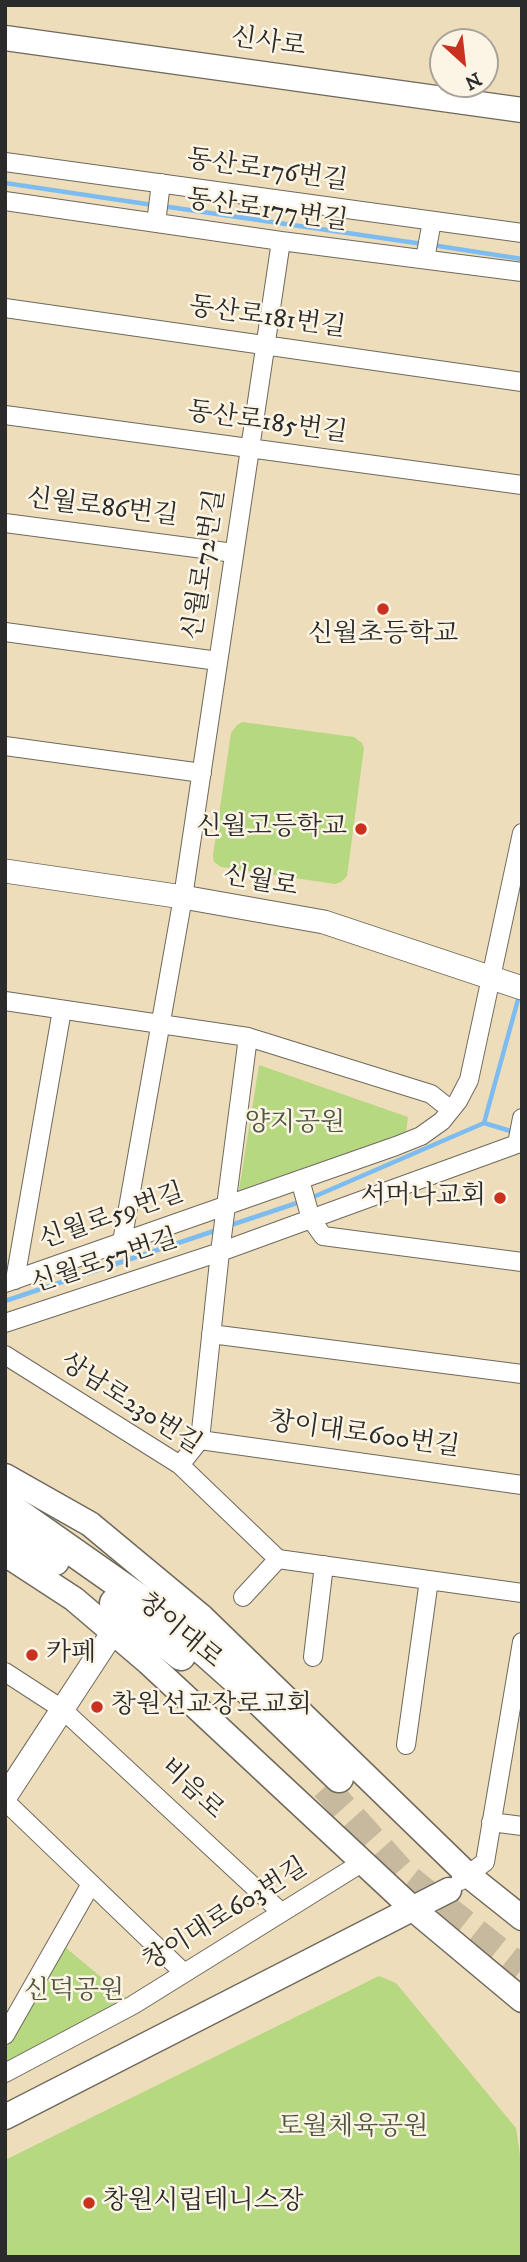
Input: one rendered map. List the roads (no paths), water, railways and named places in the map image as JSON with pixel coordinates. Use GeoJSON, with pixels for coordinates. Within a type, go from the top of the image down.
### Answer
{"type":"FeatureCollection","features":[{"type":"Feature","properties":{"kind":"main road","name":"신사로"},"geometry":{"type":"LineString","coordinates":[[5,38],[522,110]]}},
{"type":"Feature","properties":{"kind":"main road"},"geometry":{"type":"LineString","coordinates":[[5,1476],[90,1524],[202,1617],[459,1883],[522,1918]]}},
{"type":"Feature","properties":{"kind":"main road","name":"창이대로"},"geometry":{"type":"LineString","coordinates":[[5,1504],[163,1615],[253,1695],[332,1782],[153,1632],[85,1581],[5,1528]]}},
{"type":"Feature","properties":{"kind":"main road"},"geometry":{"type":"LineString","coordinates":[[5,1554],[74,1599],[148,1662],[412,1908],[522,2000]]}},
{"type":"Feature","properties":{"kind":"main road"},"geometry":{"type":"LineString","coordinates":[[5,2117],[459,1883]]}},
{"type":"Feature","properties":{"kind":"street","name":"동산로176번길"},"geometry":{"type":"LineString","coordinates":[[5,162],[431,224],[522,233]]}},
{"type":"Feature","properties":{"kind":"street"},"geometry":{"type":"LineString","coordinates":[[156,218],[161,186]]}},
{"type":"Feature","properties":{"kind":"street","name":"동산로177번길"},"geometry":{"type":"LineString","coordinates":[[5,201],[156,218],[281,241],[425,257],[522,272]]}},
{"type":"Feature","properties":{"kind":"street"},"geometry":{"type":"LineString","coordinates":[[425,257],[431,224]]}},
{"type":"Feature","properties":{"kind":"street","name":"신월로72번길"},"geometry":{"type":"LineString","coordinates":[[122,1242],[183,897],[281,241]]}},
{"type":"Feature","properties":{"kind":"street","name":"동산로181번길"},"geometry":{"type":"LineString","coordinates":[[5,308],[522,382]]}},
{"type":"Feature","properties":{"kind":"street","name":"동산로185번길"},"geometry":{"type":"LineString","coordinates":[[5,415],[522,485]]}},
{"type":"Feature","properties":{"kind":"street","name":"신월로86번길"},"geometry":{"type":"LineString","coordinates":[[5,523],[234,553]]}},
{"type":"Feature","properties":{"kind":"street"},"geometry":{"type":"LineString","coordinates":[[5,632],[218,661]]}},
{"type":"Feature","properties":{"kind":"street"},"geometry":{"type":"LineString","coordinates":[[5,746],[202,773]]}},
{"type":"Feature","properties":{"kind":"street","name":"신월로59번길"},"geometry":{"type":"LineString","coordinates":[[10,1282],[301,1183],[421,1136],[442,1121],[469,1080],[494,980],[522,833]]}},
{"type":"Feature","properties":{"kind":"street","name":"신월로"},"geometry":{"type":"LineString","coordinates":[[5,871],[183,897],[324,922],[522,988]]}},
{"type":"Feature","properties":{"kind":"street"},"geometry":{"type":"LineString","coordinates":[[5,1002],[248,1037],[431,1094],[451,1110]]}},
{"type":"Feature","properties":{"kind":"street","name":"신월로59번길"},"geometry":{"type":"LineString","coordinates":[[10,1282],[62,1010]]}},
{"type":"Feature","properties":{"kind":"street","name":"신월로59번길"},"geometry":{"type":"LineString","coordinates":[[225,1211],[248,1037]]}},
{"type":"Feature","properties":{"kind":"street"},"geometry":{"type":"LineString","coordinates":[[518,1144],[521,1120]]}},
{"type":"Feature","properties":{"kind":"street","name":"신월로57번길"},"geometry":{"type":"LineString","coordinates":[[5,1323],[518,1144]]}},
{"type":"Feature","properties":{"kind":"street"},"geometry":{"type":"LineString","coordinates":[[301,1183],[309,1215],[323,1237],[522,1262]]}},
{"type":"Feature","properties":{"kind":"street"},"geometry":{"type":"LineString","coordinates":[[221,1246],[225,1211]]}},
{"type":"Feature","properties":{"kind":"street","name":"신월로57번길"},"geometry":{"type":"LineString","coordinates":[[200,1440],[221,1246]]}},
{"type":"Feature","properties":{"kind":"street"},"geometry":{"type":"LineString","coordinates":[[211,1334],[522,1374]]}},
{"type":"Feature","properties":{"kind":"street","name":"상남로230번길"},"geometry":{"type":"LineString","coordinates":[[5,1355],[180,1465],[278,1559]]}},
{"type":"Feature","properties":{"kind":"street"},"geometry":{"type":"LineString","coordinates":[[180,1465],[200,1440]]}},
{"type":"Feature","properties":{"kind":"street","name":"창이대로600번길"},"geometry":{"type":"LineString","coordinates":[[200,1440],[522,1485]]}},
{"type":"Feature","properties":{"kind":"street"},"geometry":{"type":"LineString","coordinates":[[243,1597],[278,1559],[522,1593]]}},
{"type":"Feature","properties":{"kind":"street"},"geometry":{"type":"LineString","coordinates":[[313,1657],[324,1565]]}},
{"type":"Feature","properties":{"kind":"street"},"geometry":{"type":"LineString","coordinates":[[406,1745],[429,1580]]}},
{"type":"Feature","properties":{"kind":"street"},"geometry":{"type":"LineString","coordinates":[[113,1632],[5,1799],[183,1972]]}},
{"type":"Feature","properties":{"kind":"street"},"geometry":{"type":"LineString","coordinates":[[459,1883],[485,1862],[516,1706],[522,1642]]}},
{"type":"Feature","properties":{"kind":"street","name":"비음로"},"geometry":{"type":"LineString","coordinates":[[5,1672],[62,1710],[281,1912]]}},
{"type":"Feature","properties":{"kind":"street"},"geometry":{"type":"LineString","coordinates":[[491,1822],[522,1826]]}},
{"type":"Feature","properties":{"kind":"street","name":"창이대로603번길"},"geometry":{"type":"LineString","coordinates":[[5,2074],[133,2005],[363,1862]]}},
{"type":"Feature","properties":{"kind":"street"},"geometry":{"type":"LineString","coordinates":[[5,2035],[91,1884]]}},
{"type":"Feature","properties":{"kind":"waterway"},"geometry":{"type":"LineString","coordinates":[[5,183],[153,205]]}},
{"type":"Feature","properties":{"kind":"waterway"},"geometry":{"type":"LineString","coordinates":[[162,206],[423,244]]}},
{"type":"Feature","properties":{"kind":"waterway"},"geometry":{"type":"LineString","coordinates":[[432,245],[522,259]]}},
{"type":"Feature","properties":{"kind":"waterway"},"geometry":{"type":"LineString","coordinates":[[311,1198],[484,1123],[519,996]]}},
{"type":"Feature","properties":{"kind":"waterway"},"geometry":{"type":"LineString","coordinates":[[484,1123],[514,1132]]}},
{"type":"Feature","properties":{"kind":"waterway"},"geometry":{"type":"LineString","coordinates":[[228,1226],[303,1201]]}},
{"type":"Feature","properties":{"kind":"waterway"},"geometry":{"type":"LineString","coordinates":[[5,1301],[217,1230]]}},
{"type":"Feature","properties":{"kind":"tunnel"},"geometry":{"type":"LineString","coordinates":[[325,1787],[406,1877],[522,1969]]}},
{"type":"Feature","properties":{"kind":"place","name":"신월초등학교"},"geometry":{"type":"Point","coordinates":[383,609]}},
{"type":"Feature","properties":{"kind":"place","name":"신월고등학교"},"geometry":{"type":"Point","coordinates":[361,829]}},
{"type":"Feature","properties":{"kind":"place","name":"서머나교회"},"geometry":{"type":"Point","coordinates":[500,1198]}},
{"type":"Feature","properties":{"kind":"place","name":"카페"},"geometry":{"type":"Point","coordinates":[32,1655]}},
{"type":"Feature","properties":{"kind":"place","name":"창원선교장로교회"},"geometry":{"type":"Point","coordinates":[97,1707]}},
{"type":"Feature","properties":{"kind":"place","name":"창원시립테니스장"},"geometry":{"type":"Point","coordinates":[89,2203]}},
{"type":"Feature","properties":{"kind":"park label","name":"양지공원"},"geometry":{"type":"Point","coordinates":[295,1125]}},
{"type":"Feature","properties":{"kind":"park label","name":"신덕공원"},"geometry":{"type":"Point","coordinates":[74,1993]}},
{"type":"Feature","properties":{"kind":"park label","name":"토월체육공원"},"geometry":{"type":"Point","coordinates":[353,2129]}}]}
